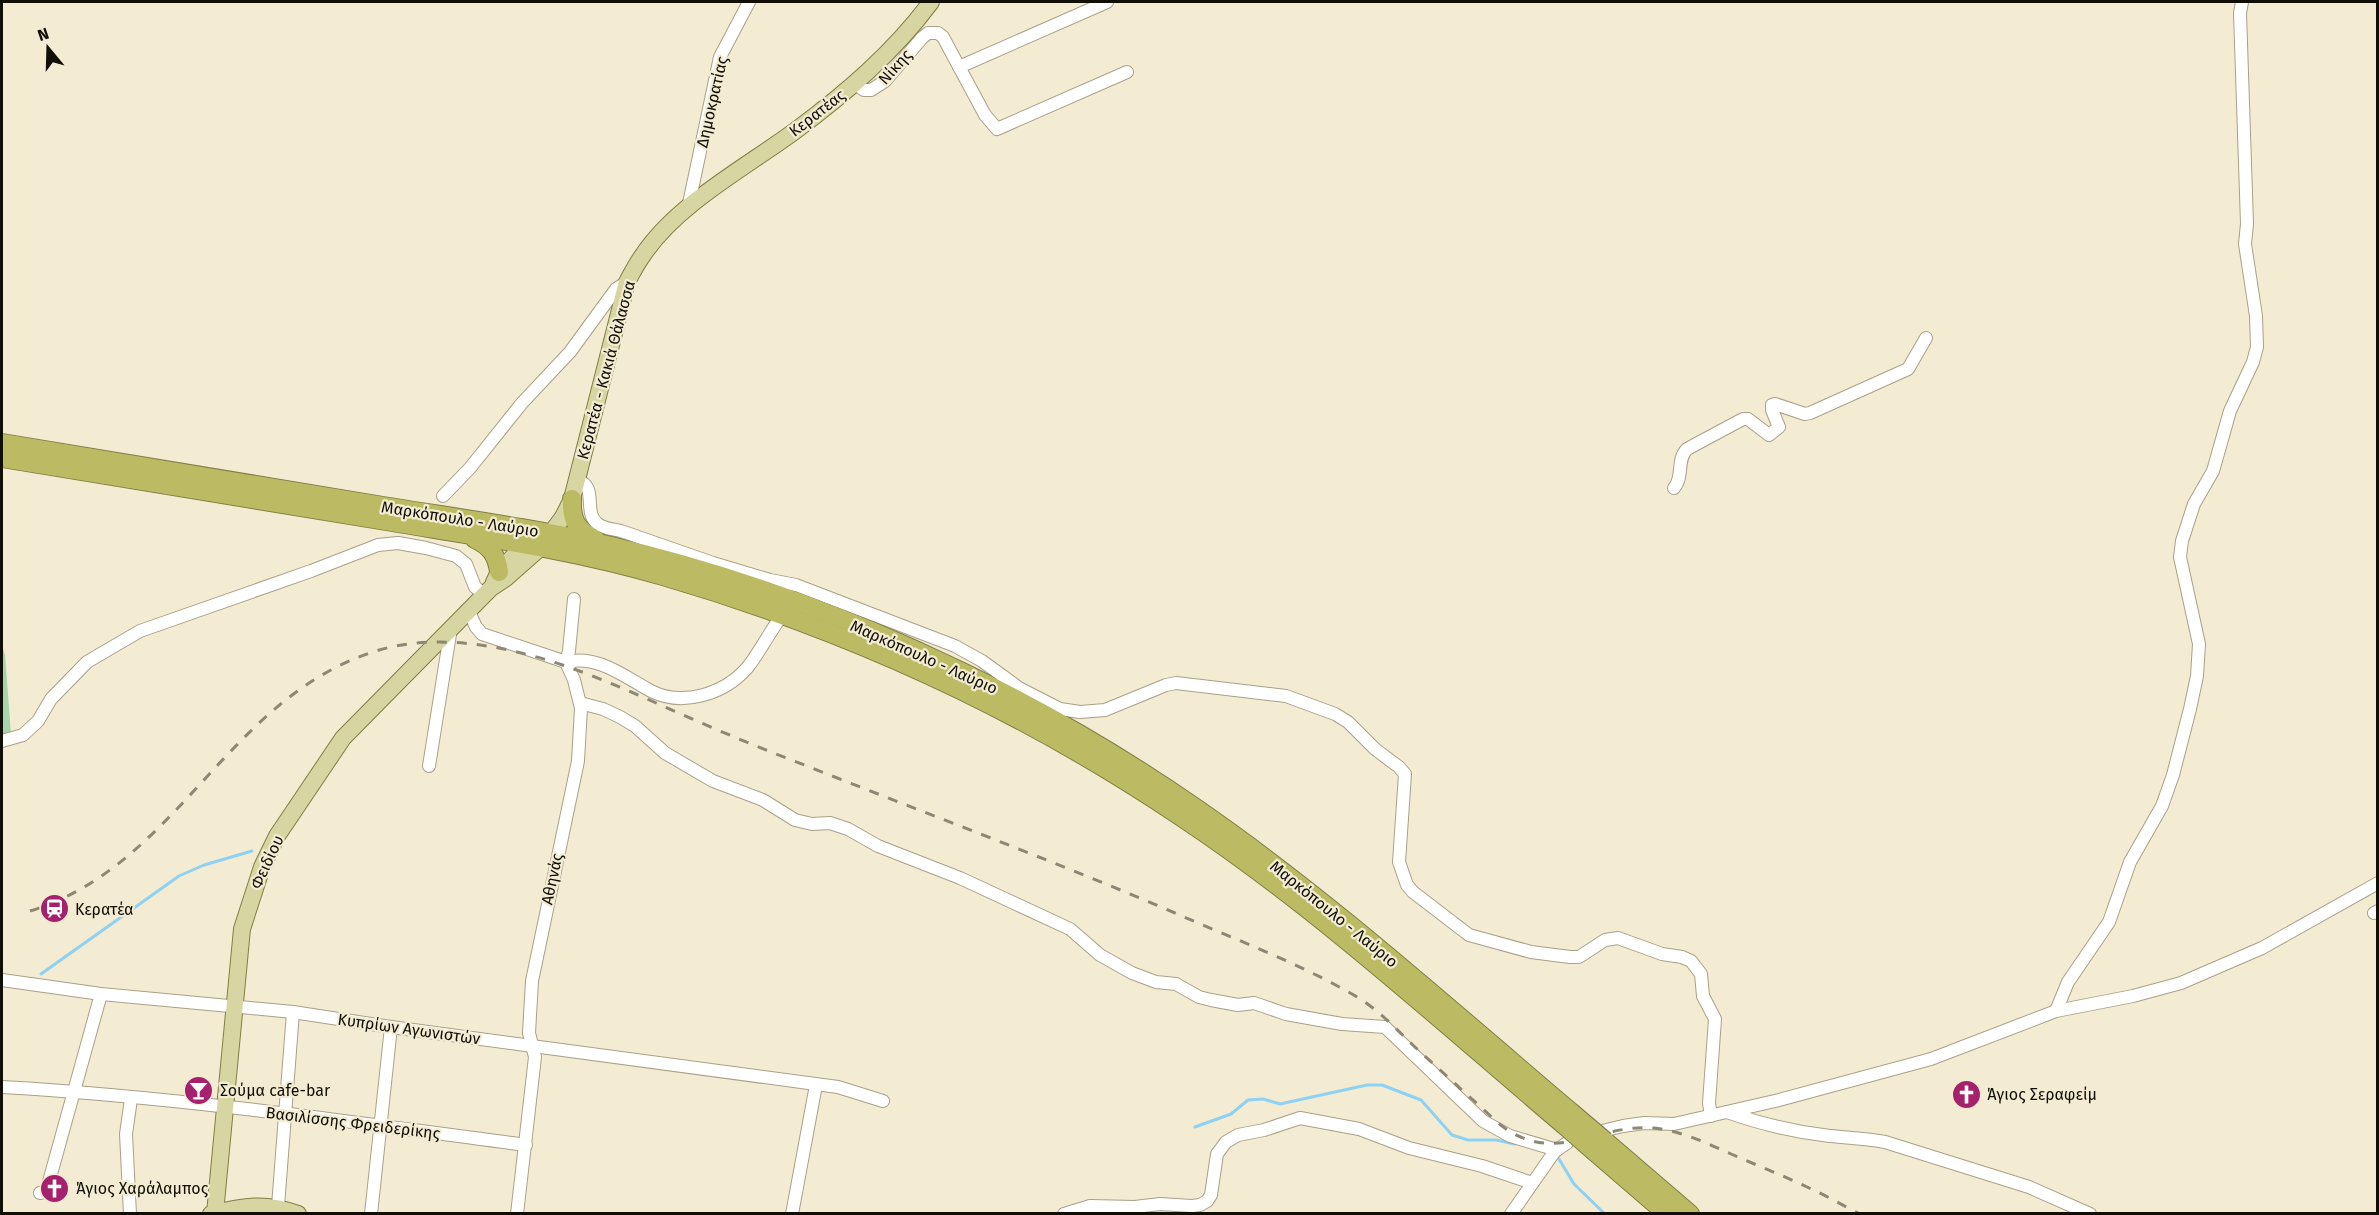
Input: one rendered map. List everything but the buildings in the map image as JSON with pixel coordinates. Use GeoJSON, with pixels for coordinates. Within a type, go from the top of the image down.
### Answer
{"type":"FeatureCollection","features":[{"type":"Feature","properties":{"kind":"highway","name":"Μαρκόπουλο - Λαύριο"},"geometry":{"type":"LineString","coordinates":[[2,443],[538,539],[599,560],[658,574],[783,614],[888,656],[988,702],[1102,767],[1183,818],[1243,861],[1366,957],[1690,1214]]}},
{"type":"Feature","properties":{"kind":"highway","name":"Μαρκόπουλο - Λαύριο"},"geometry":{"type":"LineString","coordinates":[[2,458],[462,534],[606,544],[715,575],[840,619],[996,689],[1109,753],[1194,806],[1310,893],[1568,1118]]}},
{"type":"Feature","properties":{"kind":"highway"},"geometry":{"type":"LineString","coordinates":[[572,499],[572,519],[579,531],[606,544]]}},
{"type":"Feature","properties":{"kind":"highway"},"geometry":{"type":"LineString","coordinates":[[462,534],[488,546],[497,559],[491,585]]}},
{"type":"Feature","properties":{"kind":"highway","name":"Μαρκόπουλο - Λαύριο"},"geometry":{"type":"LineString","coordinates":[[1599,1142],[1667,1214]]}},
{"type":"Feature","properties":{"kind":"main road","name":"Κερατέας"},"geometry":{"type":"LineString","coordinates":[[688,208],[863,78],[900,40],[931,2]]}},
{"type":"Feature","properties":{"kind":"main road","name":"Κερατέα - Κακιά Θάλασσα"},"geometry":{"type":"LineString","coordinates":[[538,539],[563,518],[572,499],[627,282],[643,254],[657,237],[688,208]]}},
{"type":"Feature","properties":{"kind":"main road","name":"Κερατέα - Κακιά Θάλασσα"},"geometry":{"type":"LineString","coordinates":[[538,539],[578,481]]}},
{"type":"Feature","properties":{"kind":"main road"},"geometry":{"type":"LineString","coordinates":[[491,585],[506,578],[538,539]]}},
{"type":"Feature","properties":{"kind":"main road","name":"Φειδίου"},"geometry":{"type":"LineString","coordinates":[[213,1213],[244,921],[262,867],[277,836],[343,738],[491,585]]}},
{"type":"Feature","properties":{"kind":"main road"},"geometry":{"type":"LineString","coordinates":[[213,1213],[249,1206],[278,1206],[298,1214]]}},
{"type":"Feature","properties":{"kind":"street","name":"Δημοκρατίας"},"geometry":{"type":"LineString","coordinates":[[688,208],[720,57],[749,2]]}},
{"type":"Feature","properties":{"kind":"street"},"geometry":{"type":"LineString","coordinates":[[1107,2],[959,67],[985,115],[997,129],[1127,72]]}},
{"type":"Feature","properties":{"kind":"street"},"geometry":{"type":"LineString","coordinates":[[2056,1011],[2068,982],[2109,922],[2130,862],[2162,806],[2173,775],[2197,676],[2199,644],[2180,556],[2182,541],[2194,504],[2213,471],[2230,411],[2253,362],[2258,341],[2245,244],[2247,224],[2240,13],[2242,2]]}},
{"type":"Feature","properties":{"kind":"street","name":"Νίκης"},"geometry":{"type":"LineString","coordinates":[[854,83],[864,90],[878,87],[922,38],[933,32],[943,37],[959,67]]}},
{"type":"Feature","properties":{"kind":"street"},"geometry":{"type":"LineString","coordinates":[[443,496],[470,468],[534,390],[570,352],[616,289],[627,282]]}},
{"type":"Feature","properties":{"kind":"street"},"geometry":{"type":"LineString","coordinates":[[1674,488],[1679,482],[1683,453],[1688,449],[1743,419],[1748,419],[1769,435],[1779,427],[1772,405],[1776,404],[1805,414],[1810,413],[1908,369],[1926,338]]}},
{"type":"Feature","properties":{"kind":"street"},"geometry":{"type":"LineString","coordinates":[[578,481],[584,482],[589,487],[592,518],[596,524],[604,528],[621,531],[770,580],[796,585],[956,646],[982,661],[1019,688],[1060,709],[1080,712],[1105,710],[1166,685],[1188,683],[1286,696],[1335,714],[1357,729],[1375,750],[1405,774],[1399,862],[1402,874],[1413,892],[1468,935],[1532,951],[1570,957],[1579,957],[1605,940],[1618,938],[1662,954],[1692,961],[1701,974],[1703,996],[1714,1019],[1709,1103],[1711,1116]]}},
{"type":"Feature","properties":{"kind":"street"},"geometry":{"type":"LineString","coordinates":[[2,741],[23,735],[38,721],[51,699],[87,662],[140,631],[378,545],[398,543],[456,556],[466,564],[475,587],[491,585]]}},
{"type":"Feature","properties":{"kind":"street"},"geometry":{"type":"LineString","coordinates":[[566,662],[574,599]]}},
{"type":"Feature","properties":{"kind":"street"},"geometry":{"type":"LineString","coordinates":[[468,610],[476,627],[491,639],[566,662],[580,660],[594,663],[618,671],[651,691],[701,697],[720,688],[746,668],[783,614]]}},
{"type":"Feature","properties":{"kind":"street"},"geometry":{"type":"LineString","coordinates":[[429,766],[452,627]]}},
{"type":"Feature","properties":{"kind":"street","name":"Αθηνάς"},"geometry":{"type":"LineString","coordinates":[[517,1214],[535,1057],[529,1033],[531,981],[578,761],[580,703],[566,662]]}},
{"type":"Feature","properties":{"kind":"street"},"geometry":{"type":"LineString","coordinates":[[580,703],[620,717],[635,726],[665,753],[713,781],[763,800],[795,820],[812,824],[830,823],[848,829],[878,846],[970,882],[1070,929],[1100,955],[1132,973],[1156,982],[1176,984],[1199,997],[1211,1000],[1238,1005],[1244,1002],[1254,1003],[1286,1014],[1342,1024],[1385,1027],[1483,1121],[1510,1136],[1562,1146],[1511,1214]]}},
{"type":"Feature","properties":{"kind":"street"},"geometry":{"type":"LineString","coordinates":[[1599,1142],[1623,1126],[1674,1124],[1779,1100],[1931,1059],[2056,1011],[2133,996],[2181,983],[2262,948],[2378,883]]}},
{"type":"Feature","properties":{"kind":"street","name":"Κυπρίων Αγωνιστών"},"geometry":{"type":"LineString","coordinates":[[2,980],[101,994],[293,1012],[534,1047],[838,1087],[883,1101]]}},
{"type":"Feature","properties":{"kind":"street"},"geometry":{"type":"LineString","coordinates":[[40,1194],[46,1191],[48,1185],[101,994]]}},
{"type":"Feature","properties":{"kind":"street"},"geometry":{"type":"LineString","coordinates":[[278,1206],[293,1012]]}},
{"type":"Feature","properties":{"kind":"street"},"geometry":{"type":"LineString","coordinates":[[371,1214],[392,1027]]}},
{"type":"Feature","properties":{"kind":"street"},"geometry":{"type":"LineString","coordinates":[[792,1214],[816,1085]]}},
{"type":"Feature","properties":{"kind":"street","name":"Βασιλίσσης Φρειδερίκης"},"geometry":{"type":"LineString","coordinates":[[2,1087],[73,1091],[285,1113],[526,1145]]}},
{"type":"Feature","properties":{"kind":"street"},"geometry":{"type":"LineString","coordinates":[[130,1214],[126,1134],[131,1098]]}},
{"type":"Feature","properties":{"kind":"street"},"geometry":{"type":"LineString","coordinates":[[1725,1112],[1757,1122],[1814,1134],[1885,1142],[2029,1187],[2090,1214]]}},
{"type":"Feature","properties":{"kind":"street"},"geometry":{"type":"LineString","coordinates":[[1064,1214],[1090,1206],[1200,1205],[1206,1202],[1211,1195],[1217,1154],[1226,1142],[1238,1135],[1264,1130],[1300,1118],[1359,1129],[1409,1148],[1482,1166],[1532,1183]]}},
{"type":"Feature","properties":{"kind":"green space"},"geometry":{"type":"Polygon","coordinates":[[[2,645],[5,655],[11,734],[2,735],[2,645]]]}},
{"type":"Feature","properties":{"kind":"waterway"},"geometry":{"type":"LineString","coordinates":[[41,974],[179,876],[204,865],[252,851]]}},
{"type":"Feature","properties":{"kind":"waterway"},"geometry":{"type":"LineString","coordinates":[[1195,1127],[1231,1114],[1248,1100],[1263,1099],[1280,1104],[1367,1085],[1382,1085],[1421,1100],[1452,1135],[1468,1140],[1496,1140],[1515,1144]]}},
{"type":"Feature","properties":{"kind":"waterway"},"geometry":{"type":"LineString","coordinates":[[1559,1159],[1574,1184],[1605,1214]]}},
{"type":"Feature","properties":{"kind":"railway"},"geometry":{"type":"LineString","coordinates":[[30,911],[81,889],[126,858],[165,821],[240,742],[280,705],[324,674],[376,651],[393,647],[428,642],[482,645],[538,657],[601,679],[760,748],[1038,857],[1265,951],[1352,994],[1369,1005],[1497,1122],[1517,1136],[1537,1142],[1556,1143],[1633,1128],[1654,1128],[1674,1132],[1788,1178],[1860,1214]]}},
{"type":"Feature","properties":{"kind":"place","name":"Κερατέα"},"geometry":{"type":"Point","coordinates":[54,909]}},
{"type":"Feature","properties":{"kind":"place","name":"Σούμα cafe-bar"},"geometry":{"type":"Point","coordinates":[199,1090]}},
{"type":"Feature","properties":{"kind":"place","name":"Άγιος Σεραφείμ"},"geometry":{"type":"Point","coordinates":[1966,1094]}},
{"type":"Feature","properties":{"kind":"place","name":"Άγιος Χαράλαμπος"},"geometry":{"type":"Point","coordinates":[55,1188]}}]}
